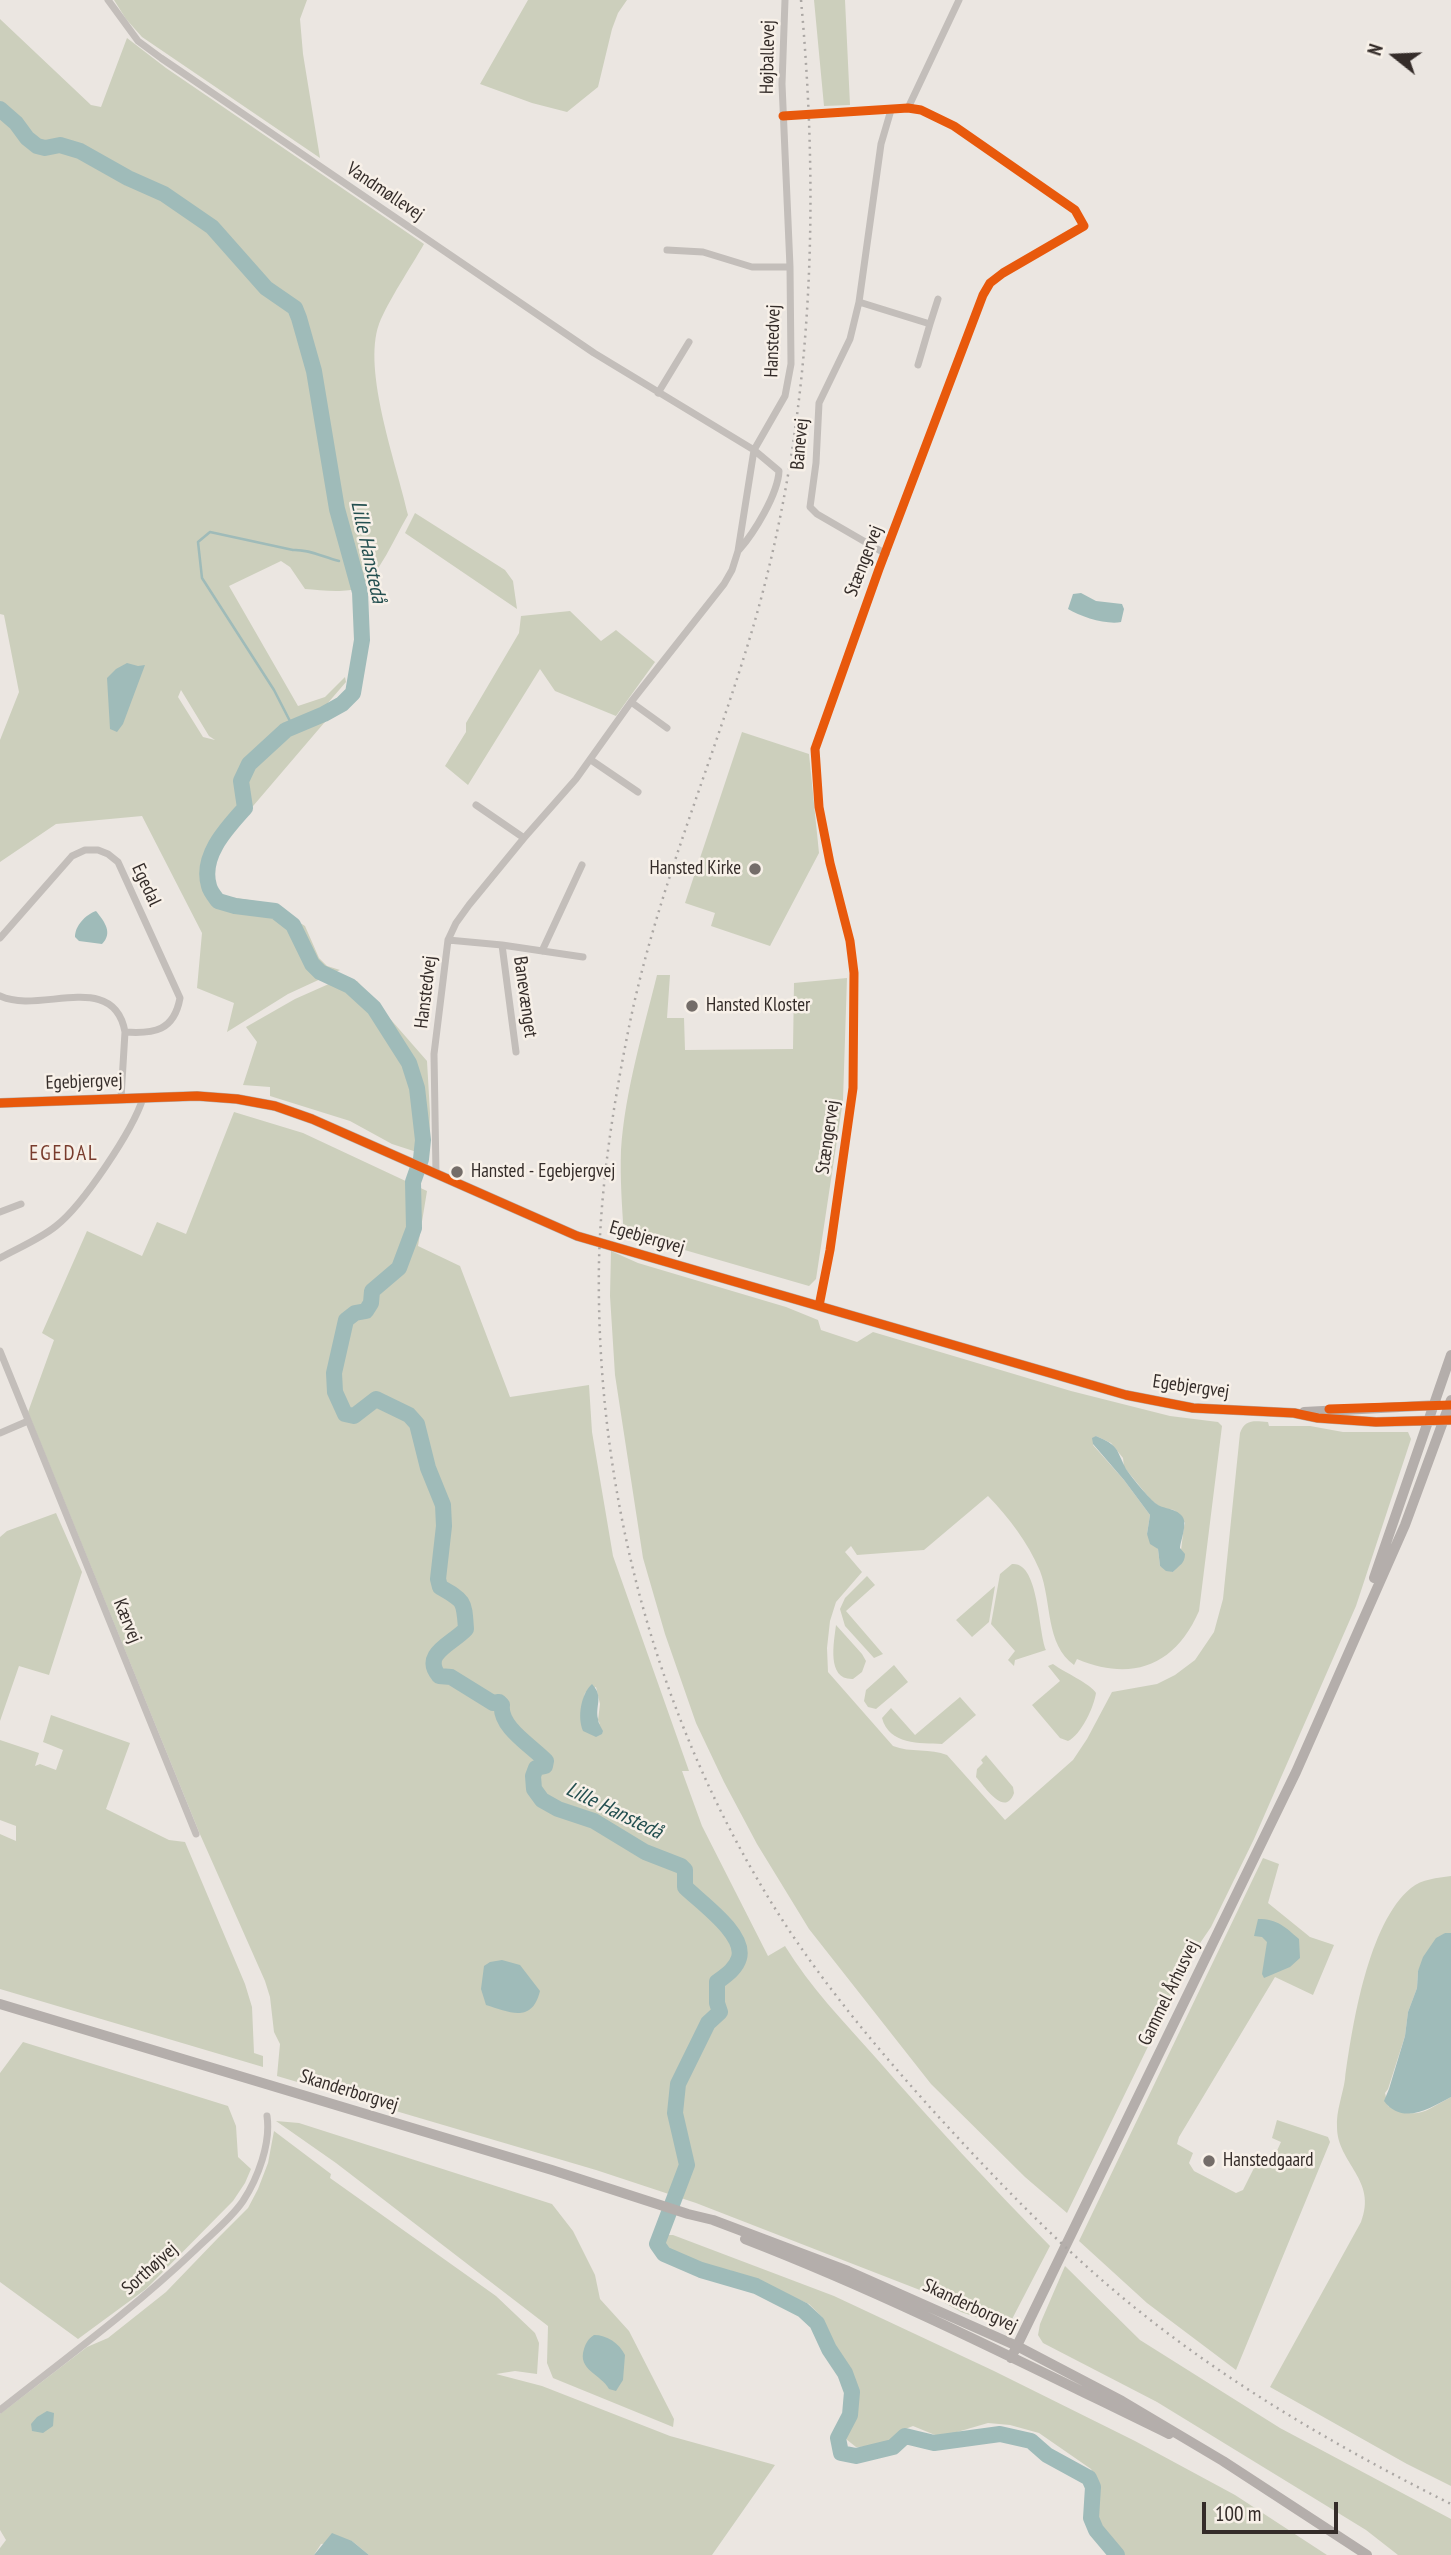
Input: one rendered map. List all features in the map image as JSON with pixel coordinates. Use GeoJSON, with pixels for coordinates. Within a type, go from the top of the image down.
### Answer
{"type":"FeatureCollection","features":[{"type":"Feature","properties":{"kind":"main road","name":"Egebjergvej"},"geometry":{"type":"LineString","coordinates":[[0,1103],[197,1096],[237,1099],[275,1106],[312,1119],[577,1236],[1126,1395],[1193,1408],[1294,1413],[1318,1418],[1376,1422],[1447,1421]]}},
{"type":"Feature","properties":{"kind":"main road","name":"Gammel Århusvej"},"geometry":{"type":"LineString","coordinates":[[1353,1640],[1451,1355]]}},
{"type":"Feature","properties":{"kind":"main road","name":"Egebjergvej"},"geometry":{"type":"LineString","coordinates":[[1294,1413],[1319,1409],[1450,1403]]}},
{"type":"Feature","properties":{"kind":"main road","name":"Gammel Århusvej"},"geometry":{"type":"LineString","coordinates":[[1011,2358],[1296,1772],[1405,1525],[1447,1421],[1450,1403]]}},
{"type":"Feature","properties":{"kind":"main road","name":"Skanderborgvej"},"geometry":{"type":"LineString","coordinates":[[0,2004],[713,2220],[822,2260],[1017,2346],[1155,2418],[1367,2555]]}},
{"type":"Feature","properties":{"kind":"main road","name":"Skanderborgvej"},"geometry":{"type":"LineString","coordinates":[[685,2213],[844,2280],[1223,2461]]}},
{"type":"Feature","properties":{"kind":"street","name":"Vandmøllevej"},"geometry":{"type":"LineString","coordinates":[[108,0],[138,41],[161,58],[594,353],[754,450]]}},
{"type":"Feature","properties":{"kind":"street","name":"Højballevej"},"geometry":{"type":"LineString","coordinates":[[783,116],[785,0]]}},
{"type":"Feature","properties":{"kind":"street"},"geometry":{"type":"LineString","coordinates":[[908,108],[959,0]]}},
{"type":"Feature","properties":{"kind":"street","name":"Stængervej"},"geometry":{"type":"LineString","coordinates":[[783,116],[908,108],[921,110],[954,126],[1075,210],[1084,226],[990,283],[983,295],[815,749],[820,807],[830,863],[850,941],[854,973],[853,1088],[830,1250],[819,1306]]}},
{"type":"Feature","properties":{"kind":"street","name":"Banevej"},"geometry":{"type":"LineString","coordinates":[[886,554],[817,514],[810,507],[816,463],[819,403],[850,339],[859,302],[881,144],[891,110]]}},
{"type":"Feature","properties":{"kind":"street","name":"Hanstedvej"},"geometry":{"type":"LineString","coordinates":[[431,1172],[435,1054],[449,940],[456,923],[591,760],[631,702],[724,584],[738,551],[754,450],[785,396],[791,364],[790,267],[783,116]]}},
{"type":"Feature","properties":{"kind":"street"},"geometry":{"type":"LineString","coordinates":[[667,250],[703,252],[752,267],[790,267]]}},
{"type":"Feature","properties":{"kind":"street"},"geometry":{"type":"LineString","coordinates":[[918,365],[938,299]]}},
{"type":"Feature","properties":{"kind":"street"},"geometry":{"type":"LineString","coordinates":[[859,302],[930,324]]}},
{"type":"Feature","properties":{"kind":"street"},"geometry":{"type":"LineString","coordinates":[[658,393],[689,342]]}},
{"type":"Feature","properties":{"kind":"street","name":"Hanstedvej"},"geometry":{"type":"LineString","coordinates":[[738,551],[750,538],[779,478],[779,471],[774,464],[754,450]]}},
{"type":"Feature","properties":{"kind":"street"},"geometry":{"type":"LineString","coordinates":[[631,702],[667,728]]}},
{"type":"Feature","properties":{"kind":"street"},"geometry":{"type":"LineString","coordinates":[[591,760],[638,792]]}},
{"type":"Feature","properties":{"kind":"street"},"geometry":{"type":"LineString","coordinates":[[476,805],[524,838]]}},
{"type":"Feature","properties":{"kind":"street","name":"Egedal"},"geometry":{"type":"LineString","coordinates":[[0,938],[72,856],[91,849],[108,854],[118,862],[180,998],[178,1010],[172,1020],[160,1030],[125,1032]]}},
{"type":"Feature","properties":{"kind":"street","name":"Banevænget"},"geometry":{"type":"LineString","coordinates":[[542,951],[582,865]]}},
{"type":"Feature","properties":{"kind":"street","name":"Banevænget"},"geometry":{"type":"LineString","coordinates":[[449,940],[583,957]]}},
{"type":"Feature","properties":{"kind":"street","name":"Banevænget"},"geometry":{"type":"LineString","coordinates":[[502,945],[516,1052]]}},
{"type":"Feature","properties":{"kind":"street"},"geometry":{"type":"LineString","coordinates":[[0,996],[13,1001],[98,998],[107,1002],[117,1012],[125,1032],[121,1098]]}},
{"type":"Feature","properties":{"kind":"street"},"geometry":{"type":"LineString","coordinates":[[0,1258],[54,1228],[74,1210],[137,1117],[143,1098]]}},
{"type":"Feature","properties":{"kind":"street"},"geometry":{"type":"LineString","coordinates":[[0,1212],[21,1204]]}},
{"type":"Feature","properties":{"kind":"street","name":"Kærvej"},"geometry":{"type":"LineString","coordinates":[[0,1351],[196,1833]]}},
{"type":"Feature","properties":{"kind":"street"},"geometry":{"type":"LineString","coordinates":[[0,1433],[28,1421]]}},
{"type":"Feature","properties":{"kind":"street","name":"Sorthøjvej"},"geometry":{"type":"LineString","coordinates":[[0,2410],[149,2293],[235,2211],[259,2167],[268,2125],[267,2116]]}},
{"type":"Feature","properties":{"kind":"green space"},"geometry":{"type":"Polygon","coordinates":[[[114,0],[307,0],[300,19],[320,158],[142,37],[114,0]]]}},
{"type":"Feature","properties":{"kind":"green space"},"geometry":{"type":"Polygon","coordinates":[[[528,0],[627,0],[612,29],[598,87],[567,112],[532,103],[480,84],[528,0]]]}},
{"type":"Feature","properties":{"kind":"green space"},"geometry":{"type":"Polygon","coordinates":[[[814,0],[845,0],[850,105],[824,106],[814,0]]]}},
{"type":"Feature","properties":{"kind":"green space"},"geometry":{"type":"Polygon","coordinates":[[[0,19],[91,105],[101,107],[127,38],[166,68],[424,244],[383,315],[375,344],[375,367],[383,418],[408,515],[387,554],[367,582],[354,589],[305,589],[290,567],[281,561],[229,586],[298,706],[325,697],[345,677],[346,682],[327,704],[334,714],[230,833],[216,863],[213,880],[215,889],[223,896],[269,903],[305,926],[319,958],[327,966],[340,970],[288,994],[227,1032],[234,1003],[197,988],[202,933],[142,816],[56,824],[0,862],[0,740],[19,692],[4,615],[0,614],[0,19]],[[181,690],[178,697],[203,737],[215,740],[209,736],[181,690]]]}},
{"type":"Feature","properties":{"kind":"green space"},"geometry":{"type":"Polygon","coordinates":[[[415,513],[505,570],[513,581],[517,609],[405,533],[415,513]]]}},
{"type":"Feature","properties":{"kind":"green space"},"geometry":{"type":"Polygon","coordinates":[[[570,611],[601,641],[616,630],[655,662],[616,716],[555,691],[540,669],[468,785],[445,766],[466,732],[466,723],[519,633],[521,616],[570,611]]]}},
{"type":"Feature","properties":{"kind":"green space"},"geometry":{"type":"Polygon","coordinates":[[[742,732],[809,754],[819,853],[770,946],[711,926],[715,913],[685,903],[742,732]]]}},
{"type":"Feature","properties":{"kind":"green space"},"geometry":{"type":"Polygon","coordinates":[[[657,975],[670,975],[667,1018],[684,1018],[685,1050],[793,1049],[794,983],[847,978],[843,1100],[816,1279],[809,1286],[650,1240],[624,1236],[621,1171],[623,1128],[635,1062],[657,975]]]}},
{"type":"Feature","properties":{"kind":"green space"},"geometry":{"type":"Polygon","coordinates":[[[357,981],[427,1061],[429,1156],[392,1144],[350,1121],[270,1096],[270,1087],[243,1085],[257,1042],[246,1027],[295,999],[331,983],[357,981]]]}},
{"type":"Feature","properties":{"kind":"green space"},"geometry":{"type":"Polygon","coordinates":[[[234,1112],[303,1133],[427,1191],[418,1246],[460,1266],[510,1397],[589,1385],[592,1432],[613,1556],[689,1771],[682,1771],[702,1826],[768,1956],[785,1946],[805,1976],[840,2018],[961,2153],[1050,2246],[1010,2323],[999,2325],[961,2312],[925,2292],[696,2203],[596,2170],[277,2076],[280,2044],[274,2032],[270,1997],[265,1981],[199,1832],[28,1412],[54,1340],[42,1333],[87,1231],[142,1256],[157,1222],[186,1234],[234,1112]],[[596,1687],[585,1693],[581,1710],[600,1724],[598,1720],[600,1704],[596,1687]]]}},
{"type":"Feature","properties":{"kind":"green space"},"geometry":{"type":"Polygon","coordinates":[[[611,1251],[638,1263],[786,1307],[818,1320],[821,1330],[857,1342],[873,1332],[1071,1391],[1170,1416],[1218,1422],[1222,1426],[1199,1611],[1178,1645],[1150,1664],[1116,1669],[1077,1659],[1074,1665],[1065,1656],[1054,1634],[1044,1583],[1035,1560],[1004,1513],[988,1496],[924,1550],[857,1555],[851,1546],[845,1552],[862,1572],[836,1602],[830,1621],[828,1672],[893,1746],[947,1755],[1005,1820],[1073,1760],[1112,1692],[1157,1684],[1175,1675],[1195,1660],[1214,1632],[1223,1599],[1240,1433],[1245,1425],[1258,1421],[1268,1422],[1269,1426],[1310,1426],[1343,1432],[1408,1432],[1411,1439],[1356,1606],[1254,1839],[1211,1927],[1194,1952],[1067,2213],[1025,2177],[931,2084],[809,1929],[757,1844],[724,1782],[696,1723],[665,1634],[643,1558],[615,1375],[610,1296],[611,1251]],[[1096,1436],[1093,1445],[1150,1515],[1147,1534],[1158,1549],[1160,1566],[1173,1572],[1180,1555],[1185,1523],[1174,1510],[1161,1508],[1151,1500],[1124,1467],[1123,1458],[1111,1443],[1096,1436]]]}},
{"type":"Feature","properties":{"kind":"green space"},"geometry":{"type":"Polygon","coordinates":[[[56,1513],[82,1572],[49,1675],[19,1666],[0,1721],[0,1537],[7,1531],[56,1513]]]}},
{"type":"Feature","properties":{"kind":"green space"},"geometry":{"type":"Polygon","coordinates":[[[1012,1564],[1021,1566],[1033,1585],[1046,1650],[1015,1660],[1014,1666],[1008,1660],[1015,1651],[991,1624],[1000,1574],[1012,1564]]]}},
{"type":"Feature","properties":{"kind":"green space"},"geometry":{"type":"Polygon","coordinates":[[[867,1576],[875,1585],[846,1611],[883,1654],[874,1658],[845,1626],[840,1609],[845,1598],[867,1576]]]}},
{"type":"Feature","properties":{"kind":"green space"},"geometry":{"type":"Polygon","coordinates":[[[995,1586],[989,1622],[972,1637],[956,1620],[995,1586]]]}},
{"type":"Feature","properties":{"kind":"green space"},"geometry":{"type":"Polygon","coordinates":[[[836,1625],[866,1661],[862,1672],[853,1679],[844,1678],[835,1667],[833,1650],[836,1625]]]}},
{"type":"Feature","properties":{"kind":"green space"},"geometry":{"type":"Polygon","coordinates":[[[1053,1664],[1096,1693],[1086,1720],[1078,1733],[1068,1741],[1060,1738],[1032,1705],[1060,1681],[1048,1666],[1053,1664]]]}},
{"type":"Feature","properties":{"kind":"green space"},"geometry":{"type":"Polygon","coordinates":[[[894,1665],[908,1682],[876,1709],[868,1707],[864,1701],[866,1690],[894,1665]]]}},
{"type":"Feature","properties":{"kind":"green space"},"geometry":{"type":"Polygon","coordinates":[[[960,1697],[976,1715],[942,1744],[898,1738],[886,1727],[882,1718],[891,1708],[915,1735],[960,1697]]]}},
{"type":"Feature","properties":{"kind":"green space"},"geometry":{"type":"Polygon","coordinates":[[[51,1715],[130,1743],[106,1809],[169,1840],[185,1842],[245,1984],[252,2007],[254,2053],[263,2056],[263,2067],[0,1989],[0,1834],[16,1841],[16,1826],[0,1820],[0,1740],[39,1753],[35,1766],[40,1764],[56,1770],[63,1750],[43,1742],[51,1715]]]}},
{"type":"Feature","properties":{"kind":"green space"},"geometry":{"type":"Polygon","coordinates":[[[986,1755],[1013,1787],[1014,1793],[1006,1802],[995,1798],[976,1777],[977,1769],[983,1763],[981,1760],[986,1755]]]}},
{"type":"Feature","properties":{"kind":"green space"},"geometry":{"type":"Polygon","coordinates":[[[1263,1858],[1279,1864],[1268,1903],[1310,1937],[1334,1945],[1313,1995],[1275,1977],[1177,2144],[1193,2153],[1189,2163],[1194,2171],[1236,2193],[1243,2190],[1254,2168],[1269,2168],[1281,2142],[1272,2138],[1277,2120],[1328,2137],[1330,2142],[1236,2370],[1147,2303],[1079,2241],[1263,1858]]]}},
{"type":"Feature","properties":{"kind":"green space"},"geometry":{"type":"Polygon","coordinates":[[[1451,1876],[1451,1933],[1445,1933],[1418,1971],[1417,1988],[1408,2012],[1405,2036],[1385,2093],[1388,2106],[1407,2113],[1427,2110],[1451,2097],[1451,2486],[1270,2387],[1361,2222],[1365,2207],[1361,2183],[1339,2140],[1337,2121],[1352,2032],[1373,1950],[1396,1904],[1411,1888],[1435,1878],[1451,1876]]]}},
{"type":"Feature","properties":{"kind":"green space"},"geometry":{"type":"Polygon","coordinates":[[[23,2042],[228,2106],[236,2126],[238,2157],[251,2169],[233,2201],[146,2289],[78,2339],[0,2282],[0,2073],[23,2042]]]}},
{"type":"Feature","properties":{"kind":"green space"},"geometry":{"type":"Polygon","coordinates":[[[276,2121],[299,2123],[552,2204],[573,2231],[595,2275],[600,2299],[629,2331],[674,2419],[673,2427],[553,2378],[547,2363],[548,2326],[336,2163],[276,2121]]]}},
{"type":"Feature","properties":{"kind":"green space"},"geometry":{"type":"Polygon","coordinates":[[[274,2131],[331,2174],[330,2178],[496,2296],[535,2333],[539,2343],[537,2374],[515,2371],[496,2374],[542,2386],[670,2436],[775,2465],[712,2555],[369,2555],[352,2541],[321,2544],[314,2555],[0,2555],[0,2548],[6,2540],[0,2530],[0,2414],[87,2347],[108,2338],[166,2292],[248,2208],[268,2163],[274,2131]]]}},
{"type":"Feature","properties":{"kind":"green space"},"geometry":{"type":"Polygon","coordinates":[[[665,2235],[673,2235],[834,2296],[994,2371],[1135,2441],[1235,2495],[1327,2555],[1125,2555],[1104,2534],[1096,2512],[1098,2482],[1091,2469],[1039,2433],[1010,2425],[988,2423],[940,2437],[913,2426],[900,2431],[887,2446],[856,2447],[846,2439],[854,2403],[853,2380],[834,2349],[822,2317],[809,2304],[729,2270],[676,2256],[663,2246],[665,2235]]]}},
{"type":"Feature","properties":{"kind":"green space"},"geometry":{"type":"Polygon","coordinates":[[[1065,2266],[1140,2340],[1280,2428],[1451,2519],[1451,2555],[1398,2555],[1366,2530],[1157,2402],[1043,2343],[1038,2335],[1040,2324],[1065,2266]]]}},
{"type":"Feature","properties":{"kind":"water"},"geometry":{"type":"Polygon","coordinates":[[[1081,593],[1096,601],[1122,604],[1124,609],[1121,622],[1094,620],[1068,609],[1073,594],[1081,593]]]}},
{"type":"Feature","properties":{"kind":"water"},"geometry":{"type":"Polygon","coordinates":[[[127,663],[145,665],[123,724],[117,732],[110,729],[107,678],[127,663]]]}},
{"type":"Feature","properties":{"kind":"water"},"geometry":{"type":"Polygon","coordinates":[[[96,911],[106,928],[105,940],[102,944],[79,941],[75,933],[79,925],[96,911]]]}},
{"type":"Feature","properties":{"kind":"water"},"geometry":{"type":"Polygon","coordinates":[[[1096,1436],[1115,1447],[1126,1469],[1153,1501],[1176,1511],[1184,1519],[1180,1548],[1185,1557],[1173,1572],[1160,1566],[1158,1549],[1150,1544],[1147,1534],[1150,1515],[1093,1444],[1092,1438],[1096,1436]]]}},
{"type":"Feature","properties":{"kind":"water"},"geometry":{"type":"Polygon","coordinates":[[[592,1684],[598,1693],[597,1714],[603,1731],[596,1737],[583,1731],[580,1719],[583,1700],[592,1684]]]}},
{"type":"Feature","properties":{"kind":"water"},"geometry":{"type":"Polygon","coordinates":[[[1258,1919],[1276,1922],[1299,1939],[1300,1958],[1290,1967],[1264,1978],[1262,1974],[1267,1942],[1262,1937],[1254,1936],[1258,1919]]]}},
{"type":"Feature","properties":{"kind":"water"},"geometry":{"type":"Polygon","coordinates":[[[1451,1933],[1451,2097],[1426,2110],[1408,2114],[1391,2108],[1384,2101],[1405,2036],[1408,2012],[1417,1988],[1418,1971],[1423,1957],[1436,1938],[1451,1933]]]}},
{"type":"Feature","properties":{"kind":"water"},"geometry":{"type":"Polygon","coordinates":[[[502,1960],[520,1965],[540,1991],[531,2008],[525,2012],[511,2012],[486,2005],[481,1989],[484,1966],[502,1960]]]}},
{"type":"Feature","properties":{"kind":"water"},"geometry":{"type":"Polygon","coordinates":[[[594,2335],[612,2340],[625,2355],[623,2380],[616,2391],[609,2389],[584,2362],[585,2347],[594,2335]]]}},
{"type":"Feature","properties":{"kind":"water"},"geometry":{"type":"Polygon","coordinates":[[[47,2411],[54,2413],[53,2426],[43,2433],[32,2431],[31,2424],[47,2411]]]}},
{"type":"Feature","properties":{"kind":"water"},"geometry":{"type":"Polygon","coordinates":[[[332,2533],[352,2541],[369,2555],[314,2555],[332,2533]]]}},
{"type":"Feature","properties":{"kind":"waterway","name":"Lille Hanstedå"},"geometry":{"type":"LineString","coordinates":[[0,109],[37,146],[45,148],[60,145],[80,151],[128,178],[164,194],[212,227],[266,288],[295,308],[299,318],[314,371],[337,509],[360,592],[362,640],[353,693],[342,704],[324,714],[286,730],[249,764],[241,781],[245,808],[223,834],[212,853],[208,864],[209,886],[218,901],[275,911],[293,925],[312,964],[320,972],[350,986],[374,1008],[409,1063],[417,1088],[423,1140],[421,1159],[413,1182],[414,1228],[399,1268],[372,1291],[371,1303],[366,1311],[355,1313],[346,1320],[334,1373],[335,1392],[345,1414],[354,1416],[376,1399],[409,1415],[417,1424],[428,1468],[443,1505],[444,1526],[438,1579],[440,1587],[459,1599],[465,1613],[466,1629],[440,1650],[436,1655],[434,1668],[439,1676],[451,1677],[493,1703],[499,1702],[502,1705],[502,1713],[511,1728],[546,1761],[545,1766],[536,1768],[533,1776],[534,1789],[542,1800],[558,1809],[594,1821],[645,1852],[681,1866],[685,1870],[685,1887],[711,1910],[736,1939],[739,1958],[730,1972],[717,1982],[720,2012],[708,2023],[678,2084],[675,2113],[687,2165],[657,2244],[664,2254],[701,2270],[756,2286],[803,2310],[817,2323],[829,2349],[845,2373],[852,2392],[850,2415],[838,2438],[841,2453],[856,2456],[893,2447],[905,2436],[934,2443],[1000,2434],[1031,2441],[1047,2455],[1089,2478],[1093,2487],[1091,2518],[1096,2530],[1117,2555]]}},
{"type":"Feature","properties":{"kind":"waterway"},"geometry":{"type":"LineString","coordinates":[[293,727],[274,690],[202,578],[198,542],[210,532],[310,552],[339,561]]}},
{"type":"Feature","properties":{"kind":"railway"},"geometry":{"type":"LineString","coordinates":[[801,0],[807,78],[810,233],[807,311],[790,465],[756,617],[670,875],[640,979],[617,1089],[605,1174],[599,1261],[601,1348],[608,1435],[622,1521],[642,1605],[668,1687],[701,1768],[739,1846],[783,1921],[818,1972],[875,2044],[936,2114],[1062,2244],[1144,2315],[1254,2394],[1371,2462],[1451,2504]]}},
{"type":"Feature","properties":{"kind":"cycle path"},"geometry":{"type":"LineString","coordinates":[[783,116],[908,108],[921,110],[954,126],[1075,210],[1084,226],[1003,273],[990,283],[983,295],[879,569],[815,749],[819,807],[850,941],[854,973],[853,1088],[830,1250],[819,1306]]}},
{"type":"Feature","properties":{"kind":"cycle path"},"geometry":{"type":"LineString","coordinates":[[0,1103],[197,1096],[237,1099],[275,1106],[312,1119],[577,1236],[1126,1395],[1193,1408],[1294,1413],[1318,1418],[1376,1422],[1451,1420]]}},
{"type":"Feature","properties":{"kind":"cycle path"},"geometry":{"type":"LineString","coordinates":[[1329,1409],[1451,1405]]}},
{"type":"Feature","properties":{"kind":"place","name":"Hansted Kirke"},"geometry":{"type":"Point","coordinates":[755,869]}},
{"type":"Feature","properties":{"kind":"place","name":"Hansted Kloster"},"geometry":{"type":"Point","coordinates":[692,1006]}},
{"type":"Feature","properties":{"kind":"place","name":"Hansted - Egebjergvej"},"geometry":{"type":"Point","coordinates":[457,1172]}},
{"type":"Feature","properties":{"kind":"place","name":"Hanstedgaard"},"geometry":{"type":"Point","coordinates":[1209,2161]}},
{"type":"Feature","properties":{"kind":"district","name":"EGEDAL"},"geometry":{"type":"Point","coordinates":[64,1154]}}]}
